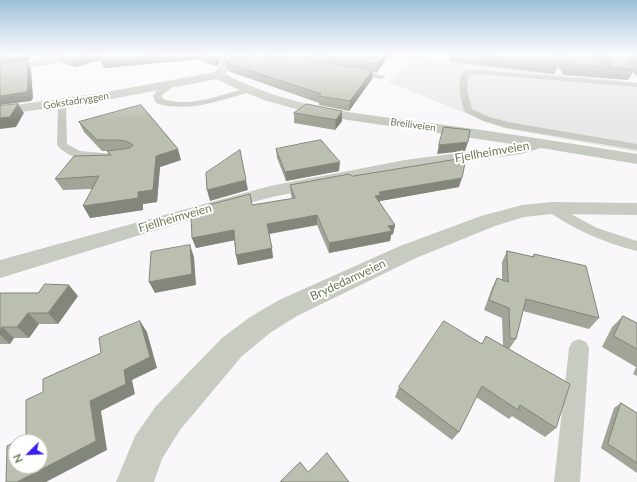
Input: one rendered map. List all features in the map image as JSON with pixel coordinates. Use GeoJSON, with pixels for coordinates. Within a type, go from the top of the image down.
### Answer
{"type":"FeatureCollection","features":[{"type":"Feature","properties":{"kind":"street","name":"Gokstadryggen"},"geometry":{"type":"LineString","coordinates":[[0,111],[62,104],[172,84],[195,76]]}},
{"type":"Feature","properties":{"kind":"street","name":"Breiliveien"},"geometry":{"type":"LineString","coordinates":[[234,76],[247,90],[293,105],[344,116],[541,143],[637,159]]}},
{"type":"Feature","properties":{"kind":"street","name":"Fjellheimveien"},"geometry":{"type":"LineString","coordinates":[[0,269],[195,212],[270,192],[405,165],[521,149],[541,143]]}},
{"type":"Feature","properties":{"kind":"street","name":"Brydedamveien"},"geometry":{"type":"LineString","coordinates":[[135,482],[148,449],[168,418],[232,347],[260,325],[288,308],[408,252],[488,221],[522,211],[552,208],[637,209]]}},
{"type":"Feature","properties":{"kind":"lane"},"geometry":{"type":"LineString","coordinates":[[464,76],[463,90],[468,110],[486,119],[532,129],[637,146]]}},
{"type":"Feature","properties":{"kind":"lane"},"geometry":{"type":"LineString","coordinates":[[556,76],[635,81]]}},
{"type":"Feature","properties":{"kind":"lane"},"geometry":{"type":"LineString","coordinates":[[172,84],[160,92],[157,96],[159,101],[173,105],[201,103],[247,90]]}},
{"type":"Feature","properties":{"kind":"lane"},"geometry":{"type":"LineString","coordinates":[[62,104],[62,145],[66,150],[82,155],[122,156]]}},
{"type":"Feature","properties":{"kind":"lane"},"geometry":{"type":"LineString","coordinates":[[552,208],[585,229],[618,242],[637,246]]}},
{"type":"Feature","properties":{"kind":"lane"},"geometry":{"type":"LineString","coordinates":[[567,482],[580,348]]}},
{"type":"Feature","properties":{"kind":"shaded area"},"geometry":{"type":"Polygon","coordinates":[[[393,76],[583,76],[637,83],[637,152],[503,128],[388,82],[393,76]]]}},
{"type":"Feature","properties":{"kind":"building"},"geometry":{"type":"Polygon","coordinates":[[[0,76],[28,76],[28,89],[26,92],[0,96],[0,76]]]}},
{"type":"Feature","properties":{"kind":"building"},"geometry":{"type":"Polygon","coordinates":[[[268,76],[368,76],[350,101],[319,96],[321,94],[268,76]]]}},
{"type":"Feature","properties":{"kind":"building"},"geometry":{"type":"Polygon","coordinates":[[[18,104],[10,117],[0,118],[0,106],[18,104]]]}},
{"type":"Feature","properties":{"kind":"building"},"geometry":{"type":"Polygon","coordinates":[[[307,104],[342,111],[336,120],[294,113],[307,104]]]}},
{"type":"Feature","properties":{"kind":"building"},"geometry":{"type":"Polygon","coordinates":[[[141,105],[178,149],[156,156],[153,190],[138,192],[138,198],[83,206],[99,176],[55,179],[74,156],[111,155],[107,151],[130,148],[133,145],[120,140],[97,140],[79,122],[141,105]]]}},
{"type":"Feature","properties":{"kind":"building"},"geometry":{"type":"Polygon","coordinates":[[[444,127],[470,130],[468,142],[439,145],[444,127]]]}},
{"type":"Feature","properties":{"kind":"building"},"geometry":{"type":"Polygon","coordinates":[[[321,140],[340,162],[285,172],[276,149],[321,140]]]}},
{"type":"Feature","properties":{"kind":"building"},"geometry":{"type":"Polygon","coordinates":[[[240,150],[246,180],[207,190],[206,173],[240,150]]]}},
{"type":"Feature","properties":{"kind":"building"},"geometry":{"type":"Polygon","coordinates":[[[466,158],[462,178],[379,192],[381,195],[375,196],[395,225],[388,226],[392,231],[329,243],[317,215],[267,224],[272,248],[236,255],[234,230],[192,238],[191,215],[209,212],[208,205],[250,194],[252,205],[295,198],[290,185],[349,174],[352,176],[466,158]]]}},
{"type":"Feature","properties":{"kind":"building"},"geometry":{"type":"Polygon","coordinates":[[[190,245],[192,274],[149,282],[151,252],[190,245]]]}},
{"type":"Feature","properties":{"kind":"building"},"geometry":{"type":"Polygon","coordinates":[[[507,251],[534,257],[534,254],[586,266],[599,318],[526,299],[516,339],[510,338],[509,308],[489,300],[497,278],[508,282],[507,251]]]}},
{"type":"Feature","properties":{"kind":"building"},"geometry":{"type":"Polygon","coordinates":[[[45,284],[69,285],[48,313],[28,313],[17,327],[2,327],[0,330],[0,293],[38,293],[45,284]]]}},
{"type":"Feature","properties":{"kind":"building"},"geometry":{"type":"Polygon","coordinates":[[[623,316],[637,323],[637,349],[614,336],[623,316]]]}},
{"type":"Feature","properties":{"kind":"building"},"geometry":{"type":"Polygon","coordinates":[[[140,321],[150,357],[124,370],[126,384],[90,401],[96,441],[48,466],[48,434],[26,434],[26,400],[43,392],[43,379],[101,353],[99,338],[140,321]]]}},
{"type":"Feature","properties":{"kind":"building"},"geometry":{"type":"Polygon","coordinates":[[[444,321],[482,344],[486,336],[570,384],[556,428],[520,405],[518,410],[482,386],[459,432],[399,387],[444,321]]]}},
{"type":"Feature","properties":{"kind":"building"},"geometry":{"type":"Polygon","coordinates":[[[621,403],[637,413],[637,463],[608,444],[621,403]]]}},
{"type":"Feature","properties":{"kind":"building"},"geometry":{"type":"Polygon","coordinates":[[[7,446],[8,474],[32,474],[17,482],[6,482],[7,446]]]}},
{"type":"Feature","properties":{"kind":"building"},"geometry":{"type":"Polygon","coordinates":[[[327,453],[349,482],[280,482],[300,462],[308,472],[327,453]]]}}]}
